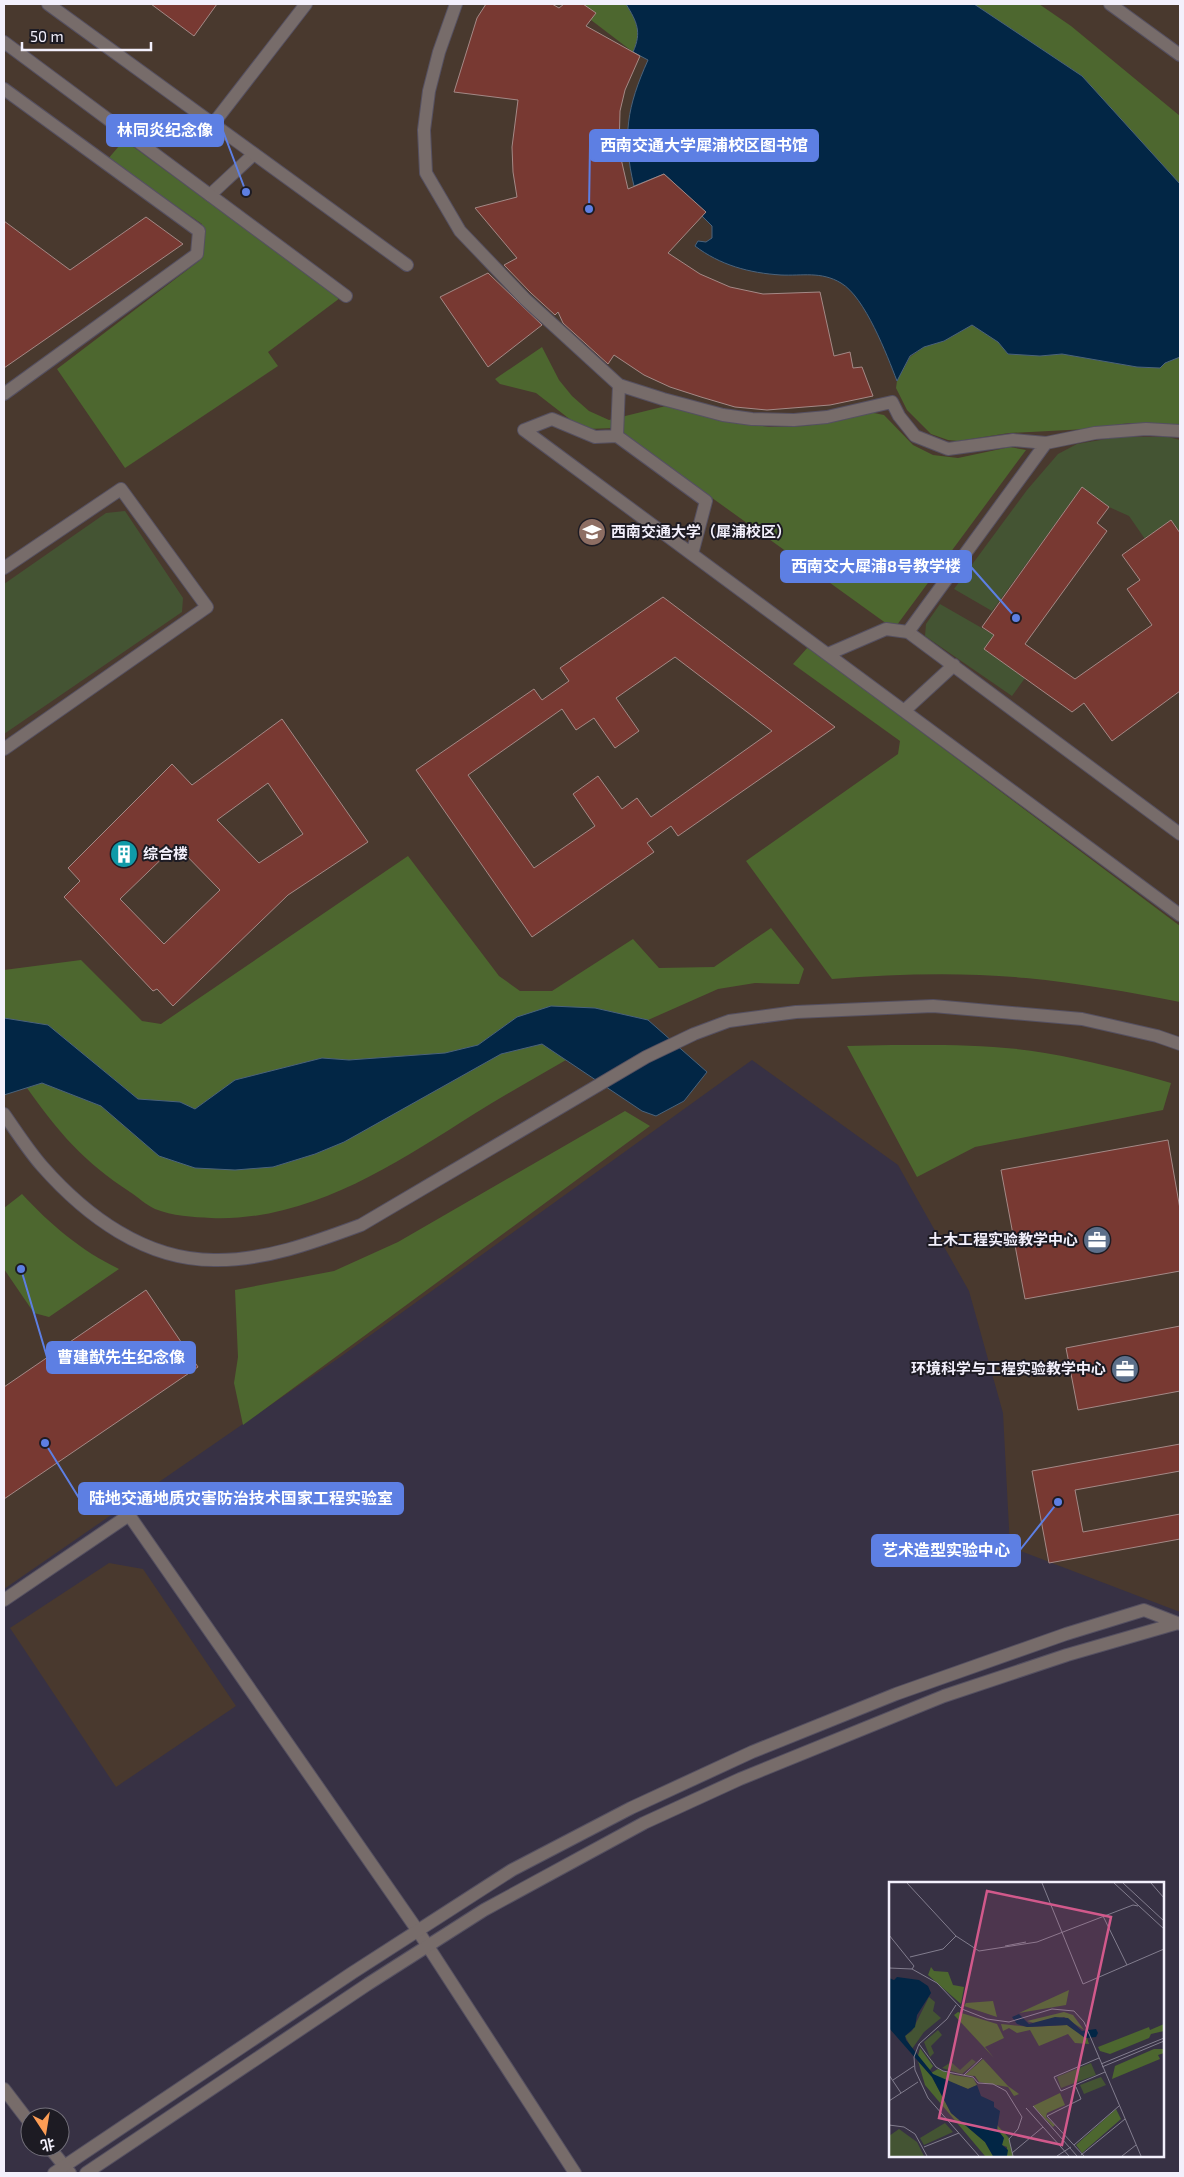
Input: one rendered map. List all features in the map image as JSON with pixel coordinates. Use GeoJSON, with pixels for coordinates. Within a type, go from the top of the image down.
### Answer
{"type":"FeatureCollection","features":[{"type":"Feature","properties":{"kind":"street"},"geometry":{"type":"LineString","coordinates":[[48,4],[407,265]]}},
{"type":"Feature","properties":{"kind":"street"},"geometry":{"type":"LineString","coordinates":[[213,124],[306,4]]}},
{"type":"Feature","properties":{"kind":"street"},"geometry":{"type":"LineString","coordinates":[[456,4],[439,52],[429,91],[424,130],[426,173],[460,231],[525,299],[619,385],[663,400],[752,420],[794,420],[827,417],[892,402],[899,416],[915,436],[948,449],[1014,440],[1046,443],[1096,434],[1146,429],[1180,432]]}},
{"type":"Feature","properties":{"kind":"street"},"geometry":{"type":"LineString","coordinates":[[1110,4],[1180,55]]}},
{"type":"Feature","properties":{"kind":"street"},"geometry":{"type":"LineString","coordinates":[[4,42],[346,296]]}},
{"type":"Feature","properties":{"kind":"street"},"geometry":{"type":"LineString","coordinates":[[4,90],[200,231],[197,254],[4,394]]}},
{"type":"Feature","properties":{"kind":"street"},"geometry":{"type":"LineString","coordinates":[[210,195],[254,154]]}},
{"type":"Feature","properties":{"kind":"street"},"geometry":{"type":"LineString","coordinates":[[617,436],[619,385]]}},
{"type":"Feature","properties":{"kind":"street"},"geometry":{"type":"LineString","coordinates":[[692,554],[706,501],[617,436],[595,437],[552,419],[524,430],[1180,915]]}},
{"type":"Feature","properties":{"kind":"street"},"geometry":{"type":"LineString","coordinates":[[908,632],[1046,443]]}},
{"type":"Feature","properties":{"kind":"street"},"geometry":{"type":"LineString","coordinates":[[4,568],[121,489],[207,608],[4,749]]}},
{"type":"Feature","properties":{"kind":"street"},"geometry":{"type":"LineString","coordinates":[[828,654],[886,629],[908,632],[1180,834]]}},
{"type":"Feature","properties":{"kind":"street"},"geometry":{"type":"LineString","coordinates":[[904,711],[954,665]]}},
{"type":"Feature","properties":{"kind":"street"},"geometry":{"type":"LineString","coordinates":[[4,1114],[42,1166],[93,1214],[112,1228],[149,1248],[183,1258],[214,1260],[251,1257],[314,1242],[361,1225],[439,1181],[594,1086],[694,1034],[729,1021],[765,1015],[840,1009],[933,1006],[1082,1019],[1157,1036],[1180,1044]]}},
{"type":"Feature","properties":{"kind":"street"},"geometry":{"type":"LineString","coordinates":[[4,1600],[128,1515],[418,1931],[426,1947],[576,2173]]}},
{"type":"Feature","properties":{"kind":"street"},"geometry":{"type":"LineString","coordinates":[[55,2157],[63,2171],[418,1931],[512,1870],[631,1808],[752,1752],[896,1694],[1066,1634],[1144,1610],[1179,1624]]}},
{"type":"Feature","properties":{"kind":"street"},"geometry":{"type":"LineString","coordinates":[[86,2173],[368,1984],[484,1910],[644,1823],[740,1779],[944,1696],[1067,1655],[1179,1624]]}},
{"type":"Feature","properties":{"kind":"street"},"geometry":{"type":"LineString","coordinates":[[4,2090],[20,2110]]}},
{"type":"Feature","properties":{"kind":"shaded area","name":"西南交通大学（犀浦校区）"},"geometry":{"type":"Polygon","coordinates":[[[4,4],[1180,4],[1180,1612],[1010,1547],[1003,1413],[969,1291],[898,1165],[752,1060],[343,1355],[4,1589],[4,4]]]}},
{"type":"Feature","properties":{"kind":"shaded area"},"geometry":{"type":"Polygon","coordinates":[[[109,1563],[143,1569],[236,1706],[116,1787],[10,1628],[109,1563]]]}},
{"type":"Feature","properties":{"kind":"green space"},"geometry":{"type":"Polygon","coordinates":[[[570,4],[626,4],[633,16],[638,33],[633,52],[570,4]]]}},
{"type":"Feature","properties":{"kind":"green space"},"geometry":{"type":"Polygon","coordinates":[[[974,4],[1039,4],[1071,26],[1180,116],[1180,184],[1082,76],[974,4]]]}},
{"type":"Feature","properties":{"kind":"green space"},"geometry":{"type":"Polygon","coordinates":[[[124,140],[340,298],[268,352],[278,366],[125,468],[57,369],[199,261],[202,224],[108,159],[124,140]]]}},
{"type":"Feature","properties":{"kind":"green space"},"geometry":{"type":"Polygon","coordinates":[[[972,325],[998,342],[1008,354],[1040,356],[1062,354],[1137,367],[1160,368],[1165,363],[1180,357],[1180,428],[1129,423],[1087,429],[1009,433],[958,441],[948,440],[931,434],[907,410],[896,388],[897,381],[910,357],[924,347],[944,341],[972,325]]]}},
{"type":"Feature","properties":{"kind":"green space"},"geometry":{"type":"Polygon","coordinates":[[[542,347],[559,380],[572,396],[589,411],[609,420],[666,406],[711,418],[769,427],[805,426],[843,420],[869,412],[884,415],[913,445],[933,455],[958,458],[1010,447],[1026,450],[894,629],[615,428],[588,429],[576,424],[536,393],[500,384],[495,379],[542,347]]]}},
{"type":"Feature","properties":{"kind":"green space"},"geometry":{"type":"Polygon","coordinates":[[[1118,437],[1168,437],[1180,440],[1180,533],[1171,520],[1145,539],[1129,516],[1109,507],[1082,487],[992,611],[954,589],[1027,490],[1058,454],[1077,444],[1118,437]]]}},
{"type":"Feature","properties":{"kind":"green space"},"geometry":{"type":"Polygon","coordinates":[[[125,511],[183,598],[182,612],[4,734],[4,584],[106,513],[125,511]]]}},
{"type":"Feature","properties":{"kind":"green space"},"geometry":{"type":"Polygon","coordinates":[[[940,604],[994,635],[1025,678],[1012,696],[925,636],[926,624],[940,604]]]}},
{"type":"Feature","properties":{"kind":"green space"},"geometry":{"type":"Polygon","coordinates":[[[808,647],[1180,926],[1180,1002],[1084,985],[1002,976],[929,974],[832,979],[746,861],[898,754],[900,741],[793,664],[808,647]]]}},
{"type":"Feature","properties":{"kind":"green space"},"geometry":{"type":"Polygon","coordinates":[[[408,856],[499,976],[520,991],[552,991],[633,939],[659,968],[714,967],[771,928],[804,969],[799,984],[755,983],[718,989],[648,1020],[595,1008],[517,1017],[478,1045],[445,1053],[349,1060],[322,1058],[235,1080],[195,1109],[180,1102],[138,1099],[48,1025],[4,1018],[4,970],[81,960],[142,1021],[161,1024],[408,856]]]}},
{"type":"Feature","properties":{"kind":"green space"},"geometry":{"type":"Polygon","coordinates":[[[542,1044],[566,1060],[413,1152],[350,1186],[316,1200],[282,1210],[247,1217],[190,1217],[168,1213],[152,1207],[85,1158],[50,1119],[27,1088],[42,1083],[101,1106],[136,1136],[273,1167],[315,1154],[343,1142],[501,1054],[542,1044]]]}},
{"type":"Feature","properties":{"kind":"green space"},"geometry":{"type":"Polygon","coordinates":[[[847,1046],[968,1046],[1026,1050],[1092,1062],[1171,1083],[1163,1110],[975,1147],[917,1177],[847,1046]]]}},
{"type":"Feature","properties":{"kind":"green space"},"geometry":{"type":"Polygon","coordinates":[[[625,1111],[650,1126],[243,1425],[234,1383],[238,1357],[235,1290],[334,1271],[398,1242],[625,1111]]]}},
{"type":"Feature","properties":{"kind":"green space"},"geometry":{"type":"Polygon","coordinates":[[[22,1194],[67,1236],[91,1254],[119,1269],[49,1317],[34,1313],[4,1269],[4,1208],[22,1194]]]}},
{"type":"Feature","properties":{"kind":"water"},"geometry":{"type":"Polygon","coordinates":[[[626,4],[974,4],[1082,76],[1180,184],[1180,357],[1165,363],[1160,368],[1137,367],[1062,354],[1040,356],[1008,354],[998,342],[972,325],[944,341],[924,347],[910,356],[897,381],[867,313],[850,290],[841,283],[819,275],[781,275],[746,270],[714,258],[695,246],[698,241],[706,242],[712,238],[712,226],[702,216],[705,212],[664,174],[634,186],[628,152],[629,122],[635,92],[648,60],[633,52],[638,33],[633,16],[626,4]]]}},
{"type":"Feature","properties":{"kind":"water"},"geometry":{"type":"Polygon","coordinates":[[[551,1006],[595,1008],[648,1020],[707,1072],[684,1101],[656,1116],[642,1111],[542,1044],[501,1054],[344,1142],[315,1154],[273,1167],[235,1170],[195,1168],[159,1156],[101,1106],[42,1083],[4,1095],[4,1018],[48,1025],[138,1099],[180,1102],[195,1109],[235,1080],[322,1058],[349,1060],[445,1053],[478,1045],[517,1017],[551,1006]]]}},
{"type":"Feature","properties":{"kind":"building"},"geometry":{"type":"Polygon","coordinates":[[[151,4],[217,4],[194,36],[151,4]]]}},
{"type":"Feature","properties":{"kind":"building"},"geometry":{"type":"Polygon","coordinates":[[[486,4],[552,4],[559,8],[564,4],[583,4],[596,13],[586,26],[640,56],[625,90],[620,111],[619,150],[628,189],[664,174],[706,212],[668,253],[700,274],[730,287],[763,294],[820,292],[834,356],[850,352],[853,368],[862,367],[873,396],[830,405],[767,410],[735,407],[701,397],[670,387],[644,375],[614,355],[608,364],[563,323],[558,312],[555,315],[531,293],[504,265],[517,258],[475,208],[517,197],[512,147],[518,100],[454,92],[477,18],[486,4]]]}},
{"type":"Feature","properties":{"kind":"building"},"geometry":{"type":"Polygon","coordinates":[[[146,217],[183,244],[4,368],[4,221],[70,270],[146,217]]]}},
{"type":"Feature","properties":{"kind":"building"},"geometry":{"type":"Polygon","coordinates":[[[488,273],[542,325],[488,367],[440,297],[488,273]]]}},
{"type":"Feature","properties":{"kind":"building"},"geometry":{"type":"Polygon","coordinates":[[[1082,487],[1109,507],[1097,523],[1107,531],[1025,644],[1075,679],[1152,625],[1127,589],[1140,580],[1122,555],[1171,520],[1180,533],[1180,691],[1112,741],[1084,703],[1072,712],[984,649],[994,635],[982,627],[1082,487]]]}},
{"type":"Feature","properties":{"kind":"building"},"geometry":{"type":"Polygon","coordinates":[[[663,597],[835,727],[678,836],[671,826],[647,843],[654,852],[532,937],[416,770],[534,689],[542,700],[569,681],[560,668],[663,597]],[[675,657],[616,698],[639,731],[615,748],[594,718],[576,730],[562,709],[468,775],[534,868],[595,826],[573,794],[598,776],[622,809],[637,798],[651,817],[772,731],[675,657]]]}},
{"type":"Feature","properties":{"kind":"building","name":"综合楼"},"geometry":{"type":"Polygon","coordinates":[[[282,719],[368,842],[288,895],[173,1006],[157,989],[153,991],[64,897],[80,881],[68,868],[172,764],[192,785],[282,719]],[[268,783],[217,820],[259,863],[303,834],[268,783]],[[176,845],[120,899],[164,944],[220,890],[176,845]]]}},
{"type":"Feature","properties":{"kind":"building","name":"土木工程实验教学中心"},"geometry":{"type":"Polygon","coordinates":[[[1168,1140],[1180,1209],[1180,1271],[1025,1299],[1001,1170],[1168,1140]]]}},
{"type":"Feature","properties":{"kind":"building"},"geometry":{"type":"Polygon","coordinates":[[[146,1290],[198,1367],[4,1499],[4,1387],[146,1290]]]}},
{"type":"Feature","properties":{"kind":"building","name":"环境科学与工程实验教学中心"},"geometry":{"type":"Polygon","coordinates":[[[1180,1326],[1180,1391],[1078,1410],[1066,1348],[1180,1326]]]}},
{"type":"Feature","properties":{"kind":"building"},"geometry":{"type":"Polygon","coordinates":[[[1180,1444],[1180,1471],[1075,1490],[1083,1532],[1180,1514],[1180,1539],[1049,1563],[1032,1471],[1180,1444]]]}},
{"type":"Feature","properties":{"kind":"place","name":"林同炎纪念像"},"geometry":{"type":"Point","coordinates":[246,192]}},
{"type":"Feature","properties":{"kind":"place","name":"西南交通大学犀浦校区图书馆"},"geometry":{"type":"Point","coordinates":[589,209]}},
{"type":"Feature","properties":{"kind":"place","name":"西南交通大学（犀浦校区）"},"geometry":{"type":"Point","coordinates":[592,532]}},
{"type":"Feature","properties":{"kind":"place","name":"西南交大犀浦8号教学楼"},"geometry":{"type":"Point","coordinates":[1016,618]}},
{"type":"Feature","properties":{"kind":"place","name":"综合楼"},"geometry":{"type":"Point","coordinates":[124,854]}},
{"type":"Feature","properties":{"kind":"place","name":"土木工程实验教学中心"},"geometry":{"type":"Point","coordinates":[1097,1240]}},
{"type":"Feature","properties":{"kind":"place","name":"曹建猷先生纪念像"},"geometry":{"type":"Point","coordinates":[21,1269]}},
{"type":"Feature","properties":{"kind":"place","name":"环境科学与工程实验教学中心"},"geometry":{"type":"Point","coordinates":[1125,1369]}},
{"type":"Feature","properties":{"kind":"place","name":"陆地交通地质灾害防治技术国家工程实验室"},"geometry":{"type":"Point","coordinates":[45,1443]}},
{"type":"Feature","properties":{"kind":"place","name":"艺术造型实验中心"},"geometry":{"type":"Point","coordinates":[1058,1502]}}]}
